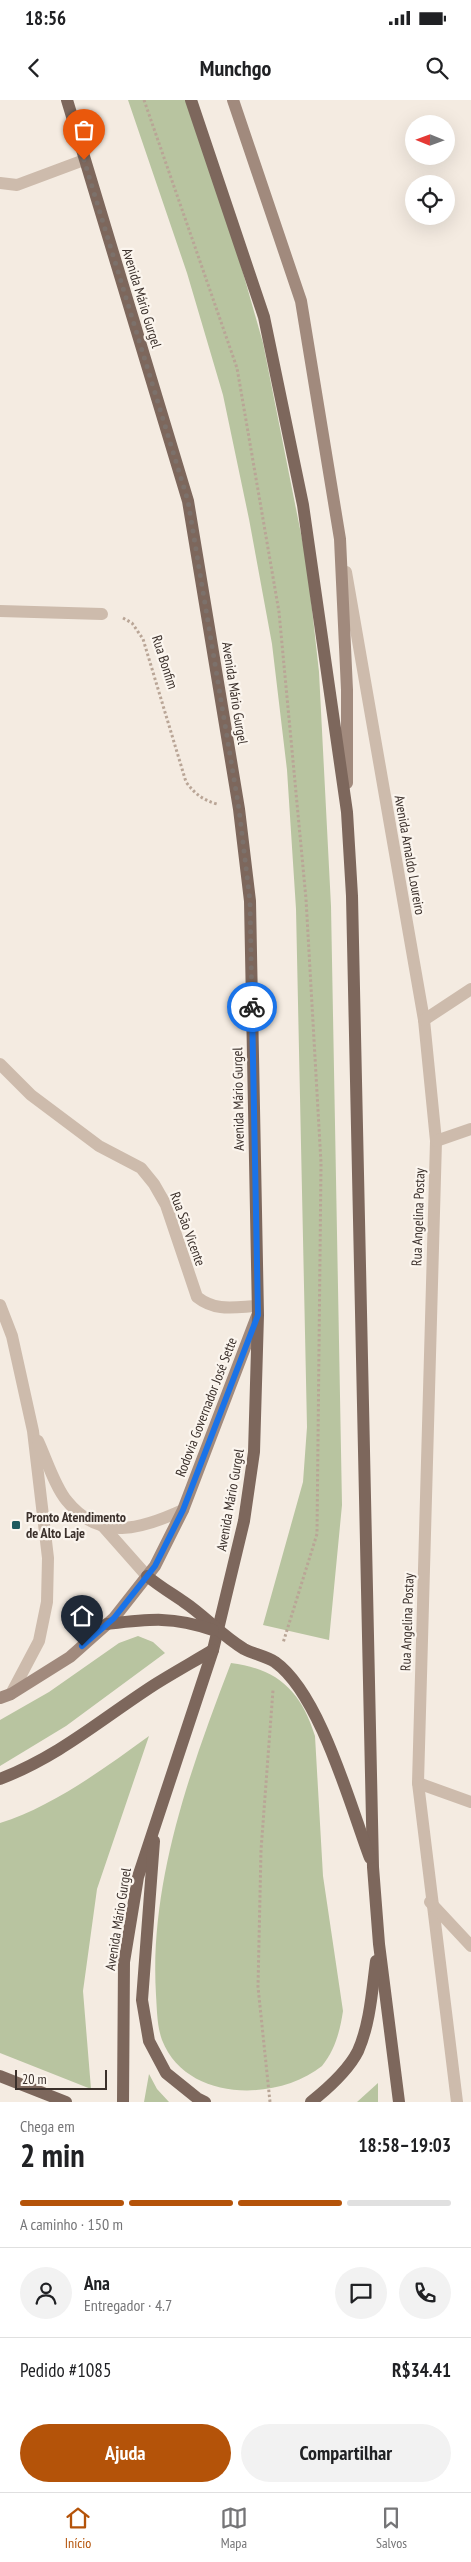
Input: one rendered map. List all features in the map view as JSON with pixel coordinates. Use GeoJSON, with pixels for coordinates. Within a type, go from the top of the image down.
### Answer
{"type":"FeatureCollection","features":[{"type":"Feature","properties":{"kind":"main road","name":"Avenida Mário Gurgel"},"geometry":{"type":"LineString","coordinates":[[67,100],[188,501],[239,809],[250,901],[257,1310],[254,1452],[244,1520],[218,1632],[156,1816],[138,1877],[124,1962],[123,2102]]}},
{"type":"Feature","properties":{"kind":"main road"},"geometry":{"type":"LineString","coordinates":[[191,100],[264,317],[303,505],[347,812],[353,916],[373,1867],[378,1944],[399,2102]]}},
{"type":"Feature","properties":{"kind":"main road"},"geometry":{"type":"LineString","coordinates":[[147,1576],[163,1590],[185,1602],[218,1632],[246,1650],[274,1662],[299,1685],[319,1721],[373,1867]]}},
{"type":"Feature","properties":{"kind":"main road"},"geometry":{"type":"LineString","coordinates":[[107,1624],[157,1618],[186,1621],[218,1632]]}},
{"type":"Feature","properties":{"kind":"main road"},"geometry":{"type":"LineString","coordinates":[[0,1779],[33,1766],[71,1743],[153,1685],[213,1650]]}},
{"type":"Feature","properties":{"kind":"main road"},"geometry":{"type":"LineString","coordinates":[[156,1816],[142,2000],[149,2040],[166,2073],[197,2098],[205,2102]]}},
{"type":"Feature","properties":{"kind":"main road"},"geometry":{"type":"LineString","coordinates":[[311,2102],[329,2087],[357,2052],[369,2013],[378,1944]]}},
{"type":"Feature","properties":{"kind":"main road"},"geometry":{"type":"LineString","coordinates":[[0,2076],[66,2102]]}},
{"type":"Feature","properties":{"kind":"street"},"geometry":{"type":"LineString","coordinates":[[233,100],[301,300],[340,539],[347,690],[347,812]]}},
{"type":"Feature","properties":{"kind":"street"},"geometry":{"type":"LineString","coordinates":[[0,183],[17,185],[84,160]]}},
{"type":"Feature","properties":{"kind":"street","name":"Avenida Arnaldo Loureiro"},"geometry":{"type":"LineString","coordinates":[[340,539],[424,1020],[436,1141]]}},
{"type":"Feature","properties":{"kind":"street"},"geometry":{"type":"LineString","coordinates":[[0,611],[102,614]]}},
{"type":"Feature","properties":{"kind":"street"},"geometry":{"type":"LineString","coordinates":[[424,1020],[471,989]]}},
{"type":"Feature","properties":{"kind":"street","name":"Rua São Vicente"},"geometry":{"type":"LineString","coordinates":[[0,1064],[31,1094],[99,1146],[141,1168],[154,1184],[166,1206],[198,1297],[208,1305],[257,1310]]}},
{"type":"Feature","properties":{"kind":"street"},"geometry":{"type":"LineString","coordinates":[[436,1141],[471,1130]]}},
{"type":"Feature","properties":{"kind":"street","name":"Rua Angelina Postay"},"geometry":{"type":"LineString","coordinates":[[436,1141],[418,1783],[430,1902],[457,2102]]}},
{"type":"Feature","properties":{"kind":"street"},"geometry":{"type":"LineString","coordinates":[[0,1305],[6,1335],[33,1431],[48,1558],[47,1602],[40,1642],[6,1696]]}},
{"type":"Feature","properties":{"kind":"street","name":"Rodovia Governador José Sette"},"geometry":{"type":"LineString","coordinates":[[6,1696],[70,1657],[107,1624],[155,1566],[183,1510],[257,1310]]}},
{"type":"Feature","properties":{"kind":"street"},"geometry":{"type":"LineString","coordinates":[[33,1431],[66,1500],[89,1521],[119,1529],[152,1525],[183,1510]]}},
{"type":"Feature","properties":{"kind":"street"},"geometry":{"type":"LineString","coordinates":[[101,1524],[147,1576]]}},
{"type":"Feature","properties":{"kind":"street"},"geometry":{"type":"LineString","coordinates":[[418,1783],[471,1802]]}},
{"type":"Feature","properties":{"kind":"street"},"geometry":{"type":"LineString","coordinates":[[430,1902],[471,1946]]}},
{"type":"Feature","properties":{"kind":"path","name":"Rua Bonfim"},"geometry":{"type":"LineString","coordinates":[[102,614],[118,617],[132,623],[143,640],[186,782],[204,800],[239,809]]}},
{"type":"Feature","properties":{"kind":"green space"},"geometry":{"type":"Polygon","coordinates":[[[128,100],[186,100],[230,227],[263,343],[307,564],[319,672],[331,906],[342,1505],[329,1640],[263,1625],[303,1482],[307,1427],[296,909],[287,770],[272,644],[249,519],[223,395],[187,273],[128,100]]]}},
{"type":"Feature","properties":{"kind":"green space"},"geometry":{"type":"Polygon","coordinates":[[[138,1636],[153,1642],[165,1653],[66,1726],[0,1766],[0,1720],[49,1692],[119,1643],[138,1636]]]}},
{"type":"Feature","properties":{"kind":"green space"},"geometry":{"type":"Polygon","coordinates":[[[231,1663],[262,1671],[275,1677],[285,1685],[303,1706],[315,1736],[323,1876],[343,2011],[336,2040],[322,2066],[303,2078],[281,2086],[258,2090],[234,2090],[211,2085],[191,2075],[174,2060],[160,2035],[156,1995],[159,1910],[166,1868],[176,1826],[201,1743],[231,1663]]]}},
{"type":"Feature","properties":{"kind":"green space"},"geometry":{"type":"Polygon","coordinates":[[[149,1736],[97,1889],[83,1991],[91,2089],[0,2053],[0,1823],[20,1816],[58,1797],[149,1736]]]}},
{"type":"Feature","properties":{"kind":"green space"},"geometry":{"type":"Polygon","coordinates":[[[149,2074],[157,2089],[169,2102],[144,2102],[149,2074]]]}},
{"type":"Feature","properties":{"kind":"green space"},"geometry":{"type":"Polygon","coordinates":[[[378,2083],[378,2102],[357,2102],[378,2083]]]}},
{"type":"Feature","properties":{"kind":"way so far"},"geometry":{"type":"LineString","coordinates":[[84,160],[188,501],[239,809],[250,901],[252,1007]]}},
{"type":"Feature","properties":{"kind":"place","name":"Pronto Atendimento de Alto Laje"},"geometry":{"type":"Point","coordinates":[16,1525]}},
{"type":"Feature","properties":{"kind":"route"},"geometry":{"type":"LineString","coordinates":[[82,1646],[114,1618],[155,1566],[183,1510],[258,1315],[252,1007]]}}]}
